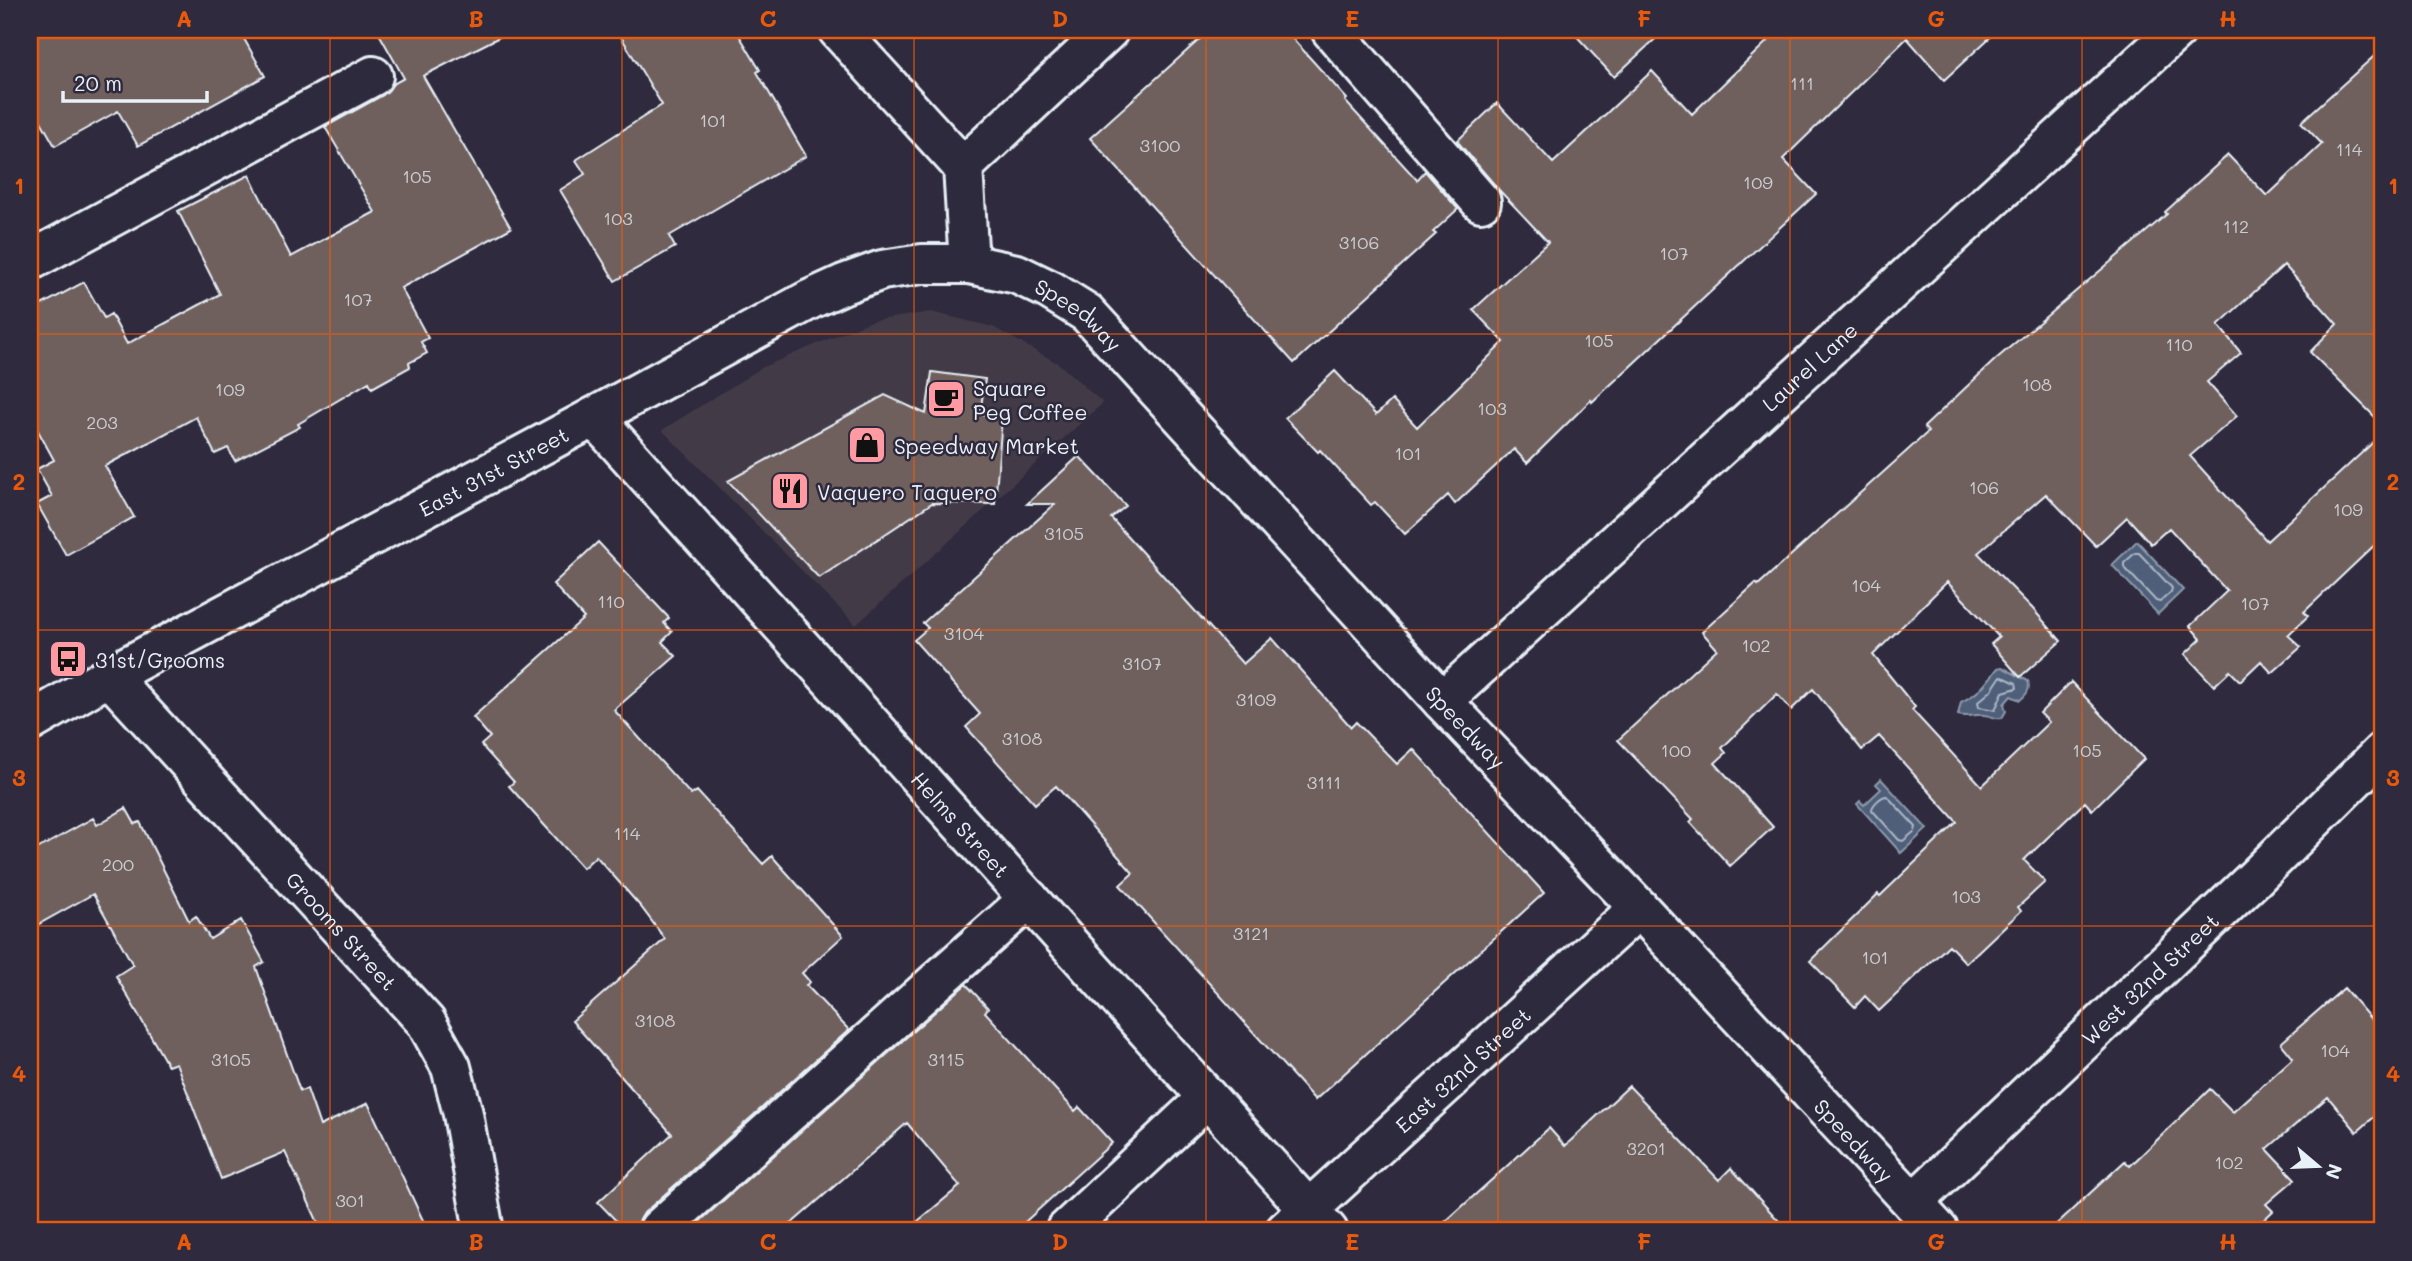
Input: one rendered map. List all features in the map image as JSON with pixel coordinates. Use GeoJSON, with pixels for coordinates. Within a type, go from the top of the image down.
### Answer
{"type":"FeatureCollection","features":[{"type":"Feature","properties":{"kind":"street"},"geometry":{"type":"LineString","coordinates":[[838,30],[963,167],[969,264]]}},
{"type":"Feature","properties":{"kind":"street"},"geometry":{"type":"LineString","coordinates":[[963,167],[1109,30]]}},
{"type":"Feature","properties":{"kind":"street"},"geometry":{"type":"LineString","coordinates":[[1331,30],[1481,202]]}},
{"type":"Feature","properties":{"kind":"street","name":"Laurel Lane"},"geometry":{"type":"LineString","coordinates":[[1442,701],[2177,30]]}},
{"type":"Feature","properties":{"kind":"street"},"geometry":{"type":"LineString","coordinates":[[30,261],[373,76]]}},
{"type":"Feature","properties":{"kind":"street","name":"East 31st Street"},"geometry":{"type":"LineString","coordinates":[[30,722],[108,676],[811,299],[883,270],[922,264],[969,264]]}},
{"type":"Feature","properties":{"kind":"street","name":"Speedway"},"geometry":{"type":"LineString","coordinates":[[969,264],[1017,274],[1087,313],[1442,701],[1639,908],[1939,1231]]}},
{"type":"Feature","properties":{"kind":"street","name":"Helms Street"},"geometry":{"type":"LineString","coordinates":[[594,417],[1207,1098],[1307,1224]]}},
{"type":"Feature","properties":{"kind":"street","name":"Grooms Street"},"geometry":{"type":"LineString","coordinates":[[108,676],[426,1021],[451,1067],[463,1114],[484,1231]]}},
{"type":"Feature","properties":{"kind":"street","name":"West 32nd Street"},"geometry":{"type":"LineString","coordinates":[[1913,1203],[2256,877],[2382,752]]}},
{"type":"Feature","properties":{"kind":"street"},"geometry":{"type":"LineString","coordinates":[[659,1229],[1029,899]]}},
{"type":"Feature","properties":{"kind":"street","name":"East 32nd Street"},"geometry":{"type":"LineString","coordinates":[[1307,1224],[1639,908]]}},
{"type":"Feature","properties":{"kind":"street"},"geometry":{"type":"LineString","coordinates":[[1065,1231],[1207,1098]]}},
{"type":"Feature","properties":{"kind":"shaded area"},"geometry":{"type":"Polygon","coordinates":[[[931,312],[993,327],[1059,364],[1103,403],[856,625],[662,430],[763,367],[871,321],[931,312]]]}},
{"type":"Feature","properties":{"kind":"water"},"geometry":{"type":"Polygon","coordinates":[[[2137,541],[2183,590],[2158,614],[2112,565],[2137,541]]]}},
{"type":"Feature","properties":{"kind":"water"},"geometry":{"type":"Polygon","coordinates":[[[2002,667],[2028,681],[2028,690],[2024,696],[2020,700],[2011,696],[2004,704],[2006,711],[2002,718],[1958,715],[1961,702],[1978,691],[1998,668],[2002,667]]]}},
{"type":"Feature","properties":{"kind":"water"},"geometry":{"type":"Polygon","coordinates":[[[1881,779],[1927,829],[1901,853],[1857,804],[1860,801],[1864,805],[1881,789],[1876,784],[1881,779]]]}},
{"type":"Feature","properties":{"kind":"building"},"geometry":{"type":"Polygon","coordinates":[[[30,30],[239,30],[265,76],[138,146],[118,111],[55,146],[30,102],[30,30]]]}},
{"type":"Feature","properties":{"kind":"building"},"geometry":{"type":"Polygon","coordinates":[[[377,30],[513,30],[423,76],[511,228],[401,288],[428,338],[421,342],[427,353],[409,363],[410,367],[372,388],[369,382],[298,424],[300,427],[235,461],[228,448],[215,454],[196,417],[105,466],[134,517],[66,555],[37,504],[52,496],[37,469],[54,460],[30,416],[30,311],[84,282],[104,318],[111,314],[127,344],[220,294],[178,211],[249,175],[291,257],[375,212],[325,127],[383,95],[393,84],[404,78],[377,30]]]}},
{"type":"Feature","properties":{"kind":"building"},"geometry":{"type":"Polygon","coordinates":[[[617,30],[736,30],[806,156],[669,236],[675,247],[615,281],[560,190],[585,174],[576,160],[662,105],[617,30]]]}},
{"type":"Feature","properties":{"kind":"building"},"geometry":{"type":"Polygon","coordinates":[[[1210,30],[1285,30],[1417,180],[1425,171],[1458,209],[1433,232],[1436,234],[1294,363],[1090,138],[1210,30]]]}},
{"type":"Feature","properties":{"kind":"building"},"geometry":{"type":"Polygon","coordinates":[[[1571,30],[1665,30],[1614,77],[1571,30]]]}},
{"type":"Feature","properties":{"kind":"building"},"geometry":{"type":"Polygon","coordinates":[[[1779,30],[1998,30],[1944,80],[1907,38],[1783,159],[1816,194],[1592,402],[1591,400],[1527,463],[1514,449],[1455,504],[1448,495],[1405,534],[1375,502],[1371,505],[1320,450],[1318,452],[1285,418],[1335,371],[1376,415],[1392,400],[1417,427],[1504,342],[1473,310],[1548,242],[1457,141],[1497,103],[1553,163],[1652,71],[1692,114],[1779,30]]]}},
{"type":"Feature","properties":{"kind":"building"},"geometry":{"type":"Polygon","coordinates":[[[2382,49],[2382,424],[2310,352],[2337,324],[2284,265],[2218,325],[2241,353],[2207,382],[2237,416],[2190,456],[2267,541],[2382,434],[2382,538],[2304,612],[2308,616],[2288,635],[2301,647],[2272,673],[2261,661],[2240,681],[2230,671],[2214,686],[2185,654],[2201,639],[2190,626],[2227,591],[2169,528],[2151,544],[2127,517],[2096,546],[2046,494],[1978,553],[2061,641],[2020,677],[1991,644],[1999,637],[1947,582],[1873,655],[1915,707],[1912,710],[1982,786],[2049,722],[2040,713],[2071,682],[2144,759],[2092,810],[2085,802],[2024,860],[2045,882],[2018,907],[2021,911],[1966,963],[1949,945],[1879,1011],[1865,996],[1855,1007],[1810,961],[1957,822],[1879,736],[1862,750],[1813,689],[1791,710],[1777,694],[1722,748],[1726,753],[1715,763],[1773,827],[1730,866],[1690,822],[1693,819],[1618,740],[1717,649],[1702,632],[1928,432],[1924,427],[1996,359],[2167,214],[2165,212],[2228,155],[2267,196],[2322,144],[2301,122],[2382,49]]]}},
{"type":"Feature","properties":{"kind":"building"},"geometry":{"type":"Polygon","coordinates":[[[932,372],[985,379],[980,414],[1002,418],[995,504],[932,503],[819,578],[728,481],[885,395],[926,414],[932,372]]]}},
{"type":"Feature","properties":{"kind":"building"},"geometry":{"type":"Polygon","coordinates":[[[1079,456],[1126,506],[1111,518],[1243,664],[1272,638],[1351,727],[1356,722],[1397,764],[1413,749],[1544,893],[1315,1100],[1120,885],[1133,873],[1056,786],[1035,804],[966,727],[980,714],[914,640],[928,628],[923,623],[1055,504],[1027,504],[1079,456]]]}},
{"type":"Feature","properties":{"kind":"building"},"geometry":{"type":"Polygon","coordinates":[[[598,542],[669,618],[664,623],[672,632],[662,642],[676,656],[614,710],[691,795],[697,791],[763,864],[772,856],[843,936],[802,973],[810,982],[806,985],[849,1030],[644,1213],[638,1231],[626,1231],[598,1202],[672,1134],[572,1021],[665,939],[596,856],[583,868],[509,786],[514,782],[481,745],[490,737],[473,717],[584,618],[553,584],[598,542]]]}},
{"type":"Feature","properties":{"kind":"building"},"geometry":{"type":"Polygon","coordinates":[[[126,808],[135,824],[140,822],[189,921],[196,916],[210,939],[241,920],[264,962],[256,967],[300,1091],[307,1089],[320,1126],[368,1103],[428,1231],[322,1231],[285,1152],[221,1179],[176,1063],[168,1066],[116,976],[133,965],[93,894],[30,929],[30,853],[93,818],[97,825],[126,808]]]}},
{"type":"Feature","properties":{"kind":"building"},"geometry":{"type":"Polygon","coordinates":[[[966,984],[988,1008],[985,1012],[1075,1111],[1079,1107],[1112,1143],[1015,1231],[906,1231],[960,1186],[907,1123],[783,1231],[689,1231],[966,984]]]}},
{"type":"Feature","properties":{"kind":"building"},"geometry":{"type":"Polygon","coordinates":[[[2344,988],[2382,1032],[2382,1110],[2357,1132],[2328,1097],[2267,1149],[2295,1179],[2266,1204],[2273,1211],[2252,1231],[2049,1231],[2125,1161],[2130,1166],[2210,1089],[2233,1112],[2293,1058],[2281,1043],[2344,988]]]}},
{"type":"Feature","properties":{"kind":"building"},"geometry":{"type":"Polygon","coordinates":[[[1629,1086],[1719,1180],[1731,1168],[1788,1231],[1435,1231],[1549,1128],[1565,1146],[1629,1086]]]}},
{"type":"Feature","properties":{"kind":"place","name":"Square Peg Coffee"},"geometry":{"type":"Point","coordinates":[946,399]}},
{"type":"Feature","properties":{"kind":"place","name":"Speedway Market"},"geometry":{"type":"Point","coordinates":[867,445]}},
{"type":"Feature","properties":{"kind":"place","name":"Vaquero Taquero"},"geometry":{"type":"Point","coordinates":[790,491]}},
{"type":"Feature","properties":{"kind":"place","name":"31st/Grooms"},"geometry":{"type":"Point","coordinates":[68,659]}}]}
